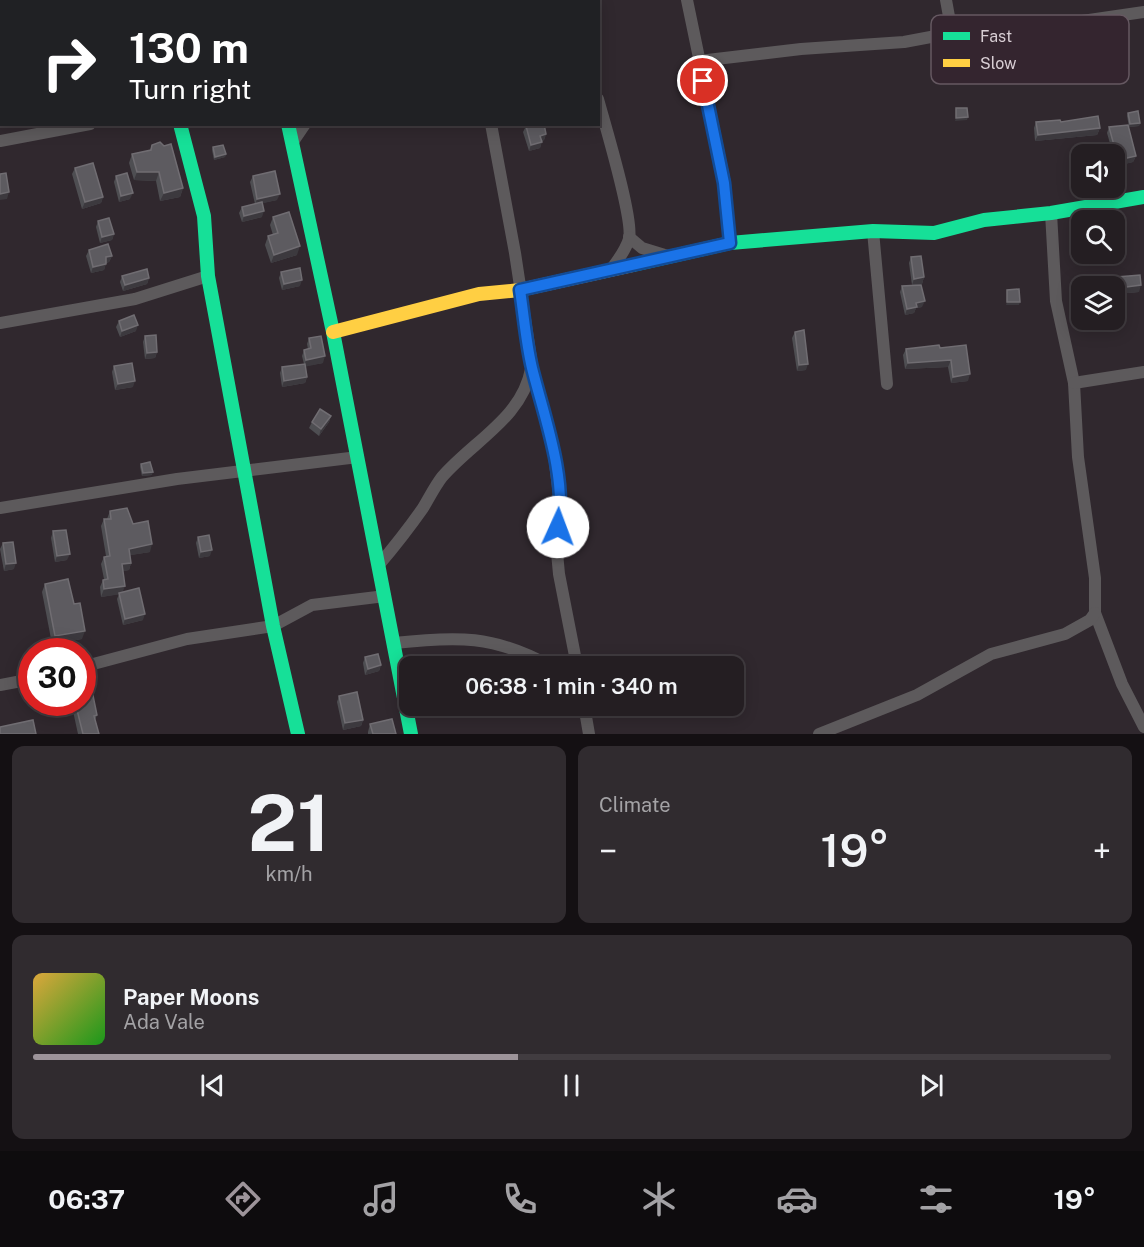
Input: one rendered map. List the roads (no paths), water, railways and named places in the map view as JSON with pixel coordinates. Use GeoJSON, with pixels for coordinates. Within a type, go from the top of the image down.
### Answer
{"type":"FeatureCollection","features":[{"type":"Feature","properties":{"kind":"street"},"geometry":{"type":"LineString","coordinates":[[687,0],[724,183],[730,243]]}},
{"type":"Feature","properties":{"kind":"street"},"geometry":{"type":"LineString","coordinates":[[946,0],[949,15]]}},
{"type":"Feature","properties":{"kind":"street"},"geometry":{"type":"LineString","coordinates":[[1123,15],[1144,12]]}},
{"type":"Feature","properties":{"kind":"street"},"geometry":{"type":"LineString","coordinates":[[699,61],[801,49],[904,42],[931,37]]}},
{"type":"Feature","properties":{"kind":"street"},"geometry":{"type":"LineString","coordinates":[[600,107],[624,203],[629,237],[622,255],[609,272]]}},
{"type":"Feature","properties":{"kind":"street"},"geometry":{"type":"LineString","coordinates":[[0,141],[79,126]]}},
{"type":"Feature","properties":{"kind":"street"},"geometry":{"type":"LineString","coordinates":[[181,126],[204,216],[208,276],[273,626],[298,734]]}},
{"type":"Feature","properties":{"kind":"street"},"geometry":{"type":"LineString","coordinates":[[288,126],[333,332],[411,734]]}},
{"type":"Feature","properties":{"kind":"street"},"geometry":{"type":"LineString","coordinates":[[292,143],[304,126]]}},
{"type":"Feature","properties":{"kind":"street"},"geometry":{"type":"LineString","coordinates":[[491,126],[532,365],[554,455],[561,512],[556,542],[559,574],[575,656]]}},
{"type":"Feature","properties":{"kind":"street"},"geometry":{"type":"LineString","coordinates":[[333,332],[479,294],[520,290],[609,272],[730,243],[873,231],[934,233],[984,220],[1051,213],[1144,197]]}},
{"type":"Feature","properties":{"kind":"street"},"geometry":{"type":"LineString","coordinates":[[1051,213],[1056,301],[1074,383],[1078,457],[1095,578],[1095,613],[1122,684],[1144,727]]}},
{"type":"Feature","properties":{"kind":"street"},"geometry":{"type":"LineString","coordinates":[[873,231],[887,384]]}},
{"type":"Feature","properties":{"kind":"street"},"geometry":{"type":"LineString","coordinates":[[629,237],[642,248],[670,257]]}},
{"type":"Feature","properties":{"kind":"street"},"geometry":{"type":"LineString","coordinates":[[0,323],[135,299],[208,276]]}},
{"type":"Feature","properties":{"kind":"street"},"geometry":{"type":"LineString","coordinates":[[378,566],[422,509],[442,477],[501,423],[520,399],[528,383],[532,365]]}},
{"type":"Feature","properties":{"kind":"street"},"geometry":{"type":"LineString","coordinates":[[1074,383],[1144,372]]}},
{"type":"Feature","properties":{"kind":"street"},"geometry":{"type":"LineString","coordinates":[[0,508],[26,502],[244,470],[358,457]]}},
{"type":"Feature","properties":{"kind":"street"},"geometry":{"type":"LineString","coordinates":[[96,662],[187,639],[273,626],[312,605],[385,596]]}},
{"type":"Feature","properties":{"kind":"street"},"geometry":{"type":"LineString","coordinates":[[819,734],[917,695],[990,654],[1077,628],[1095,613]]}},
{"type":"Feature","properties":{"kind":"street"},"geometry":{"type":"LineString","coordinates":[[1077,628],[1104,640]]}},
{"type":"Feature","properties":{"kind":"street"},"geometry":{"type":"LineString","coordinates":[[394,643],[470,639],[508,645],[530,656]]}},
{"type":"Feature","properties":{"kind":"street"},"geometry":{"type":"LineString","coordinates":[[0,685],[18,682]]}},
{"type":"Feature","properties":{"kind":"street"},"geometry":{"type":"LineString","coordinates":[[586,716],[589,734]]}}]}
